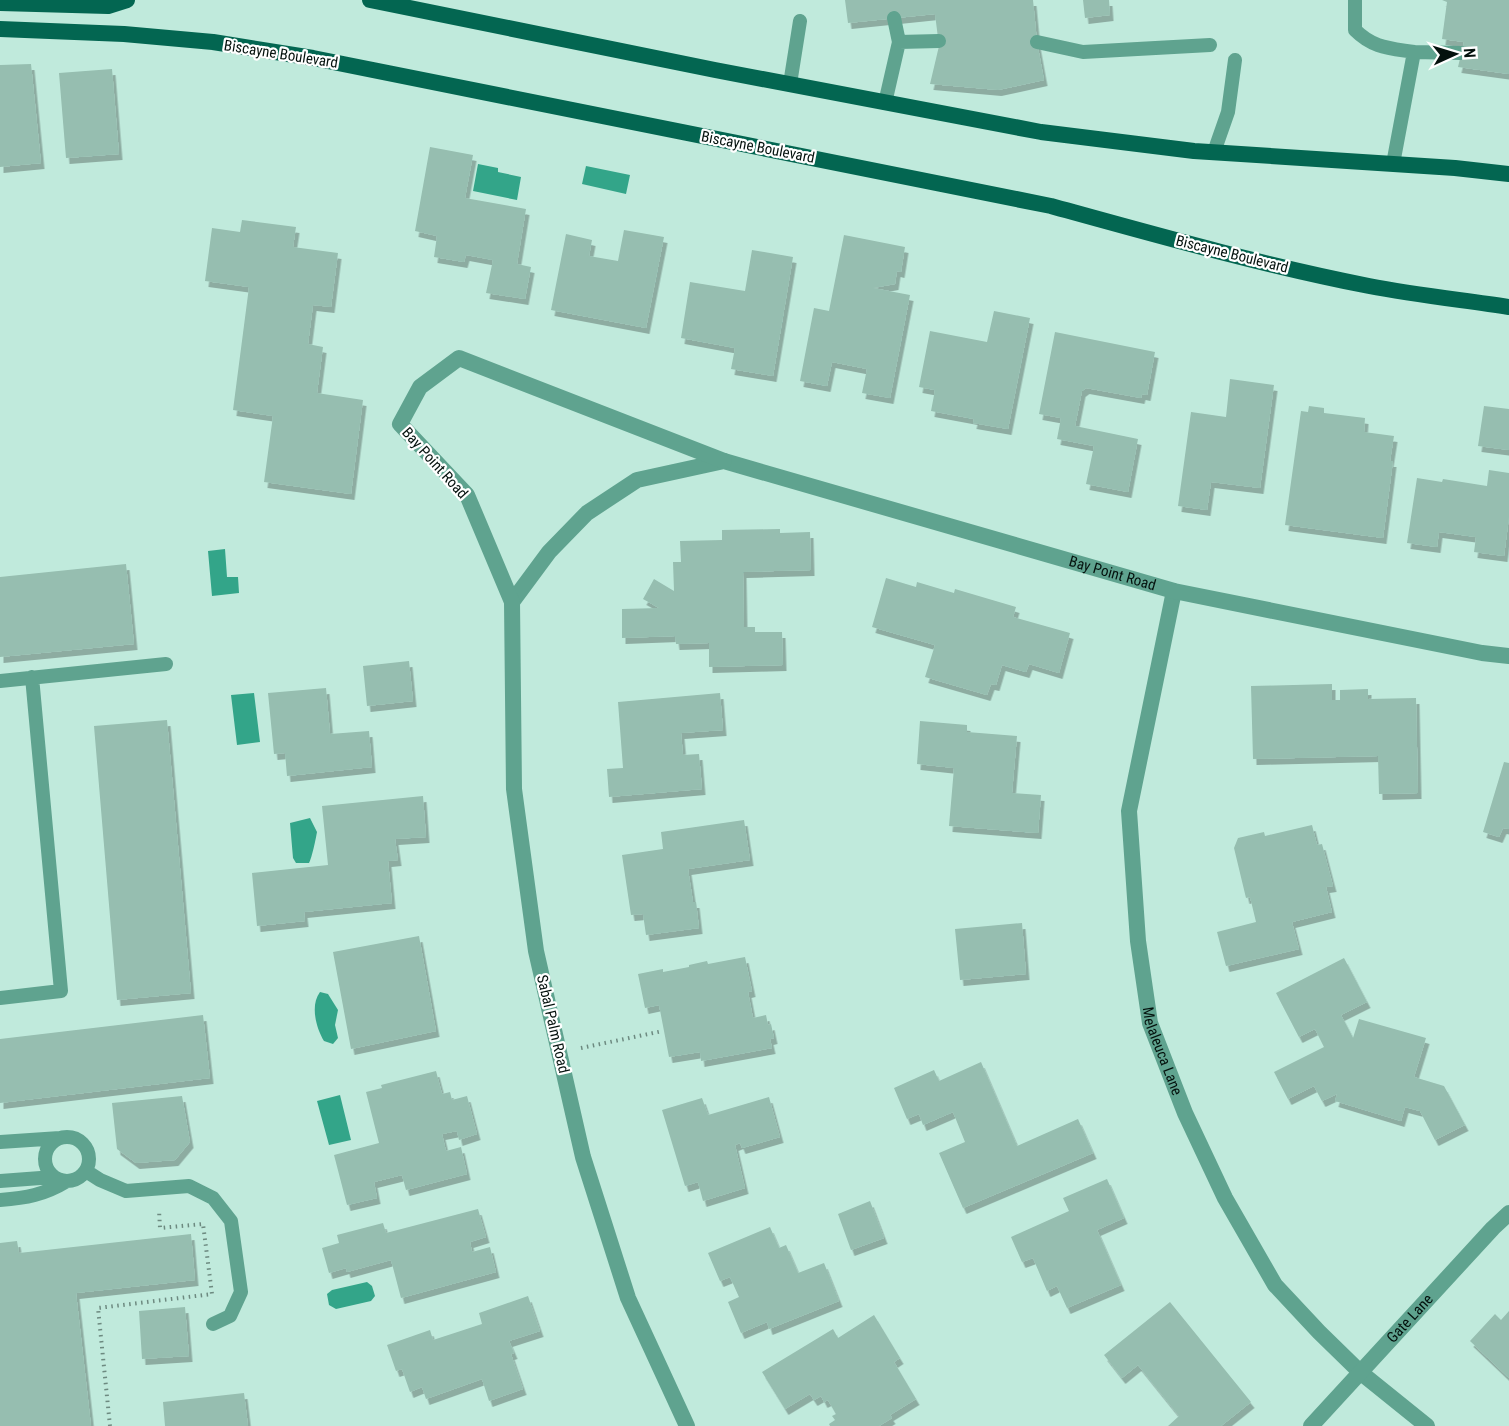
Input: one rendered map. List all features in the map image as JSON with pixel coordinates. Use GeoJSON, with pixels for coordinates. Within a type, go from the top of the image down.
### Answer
{"type":"FeatureCollection","features":[{"type":"Feature","properties":{"kind":"main road"},"geometry":{"type":"LineString","coordinates":[[0,3],[108,6],[127,0]]}},
{"type":"Feature","properties":{"kind":"main road"},"geometry":{"type":"LineString","coordinates":[[370,0],[404,3],[790,84],[1041,132],[1120,143],[1214,152],[1455,168],[1509,174]]}},
{"type":"Feature","properties":{"kind":"main road","name":"Biscayne Boulevard"},"geometry":{"type":"LineString","coordinates":[[0,29],[124,34],[191,40],[313,58],[1051,206],[1315,275],[1382,288],[1509,307]]}},
{"type":"Feature","properties":{"kind":"street","name":"Bay Point Road"},"geometry":{"type":"LineString","coordinates":[[512,602],[467,495],[400,424],[420,387],[459,358],[724,461],[1174,591],[1482,653],[1509,656]]}},
{"type":"Feature","properties":{"kind":"street","name":"Bay Point Road"},"geometry":{"type":"LineString","coordinates":[[512,602],[549,552],[587,513],[637,480],[724,461]]}},
{"type":"Feature","properties":{"kind":"street","name":"Melaleuca Lane"},"geometry":{"type":"LineString","coordinates":[[1174,591],[1129,811],[1138,941],[1150,1023],[1185,1113],[1225,1198],[1275,1285],[1360,1372],[1427,1426]]}},
{"type":"Feature","properties":{"kind":"street","name":"Sabal Palm Road"},"geometry":{"type":"LineString","coordinates":[[512,602],[514,789],[536,951],[584,1157],[628,1298],[687,1426]]}},
{"type":"Feature","properties":{"kind":"street","name":"Gate Lane"},"geometry":{"type":"LineString","coordinates":[[1311,1426],[1509,1213]]}},
{"type":"Feature","properties":{"kind":"lane"},"geometry":{"type":"LineString","coordinates":[[1355,0],[1355,30],[1366,40],[1388,48],[1414,52],[1461,53]]}},
{"type":"Feature","properties":{"kind":"lane"},"geometry":{"type":"LineString","coordinates":[[885,103],[899,42],[894,18]]}},
{"type":"Feature","properties":{"kind":"lane"},"geometry":{"type":"LineString","coordinates":[[790,84],[800,21]]}},
{"type":"Feature","properties":{"kind":"lane"},"geometry":{"type":"LineString","coordinates":[[899,42],[939,41]]}},
{"type":"Feature","properties":{"kind":"lane"},"geometry":{"type":"LineString","coordinates":[[1037,42],[1083,52],[1210,45]]}},
{"type":"Feature","properties":{"kind":"lane"},"geometry":{"type":"LineString","coordinates":[[1393,164],[1414,52]]}},
{"type":"Feature","properties":{"kind":"lane"},"geometry":{"type":"LineString","coordinates":[[1214,152],[1228,112],[1235,60]]}},
{"type":"Feature","properties":{"kind":"lane"},"geometry":{"type":"LineString","coordinates":[[0,681],[166,664]]}},
{"type":"Feature","properties":{"kind":"lane"},"geometry":{"type":"LineString","coordinates":[[0,998],[61,991],[33,678]]}},
{"type":"Feature","properties":{"kind":"lane"},"geometry":{"type":"LineString","coordinates":[[60,1179],[46,1165],[45,1158],[50,1145],[63,1137]]}},
{"type":"Feature","properties":{"kind":"lane"},"geometry":{"type":"LineString","coordinates":[[0,1142],[63,1137],[76,1139],[83,1144],[89,1157],[86,1171],[75,1180],[0,1181]]}},
{"type":"Feature","properties":{"kind":"lane"},"geometry":{"type":"LineString","coordinates":[[86,1171],[126,1191],[189,1186],[213,1198],[231,1221],[241,1292],[230,1316],[213,1324]]}},
{"type":"Feature","properties":{"kind":"lane"},"geometry":{"type":"LineString","coordinates":[[0,1200],[25,1198],[49,1192],[60,1179]]}},
{"type":"Feature","properties":{"kind":"path"},"geometry":{"type":"LineString","coordinates":[[560,1053],[663,1031]]}},
{"type":"Feature","properties":{"kind":"path"},"geometry":{"type":"LineString","coordinates":[[110,1426],[98,1308],[212,1294],[203,1224],[160,1228],[157,1190]]}},
{"type":"Feature","properties":{"kind":"shaded area"},"geometry":{"type":"Polygon","coordinates":[[[478,164],[498,168],[498,172],[521,177],[517,200],[473,191],[478,164]]]}},
{"type":"Feature","properties":{"kind":"shaded area"},"geometry":{"type":"Polygon","coordinates":[[[586,166],[630,175],[626,194],[582,184],[586,166]]]}},
{"type":"Feature","properties":{"kind":"shaded area"},"geometry":{"type":"Polygon","coordinates":[[[225,549],[227,577],[238,577],[239,593],[212,596],[208,551],[225,549]]]}},
{"type":"Feature","properties":{"kind":"shaded area"},"geometry":{"type":"Polygon","coordinates":[[[254,693],[260,742],[237,745],[231,695],[254,693]]]}},
{"type":"Feature","properties":{"kind":"shaded area"},"geometry":{"type":"Polygon","coordinates":[[[310,818],[317,832],[311,857],[309,863],[296,863],[293,858],[290,823],[310,818]]]}},
{"type":"Feature","properties":{"kind":"shaded area"},"geometry":{"type":"Polygon","coordinates":[[[320,992],[328,994],[338,1010],[335,1025],[338,1038],[333,1044],[324,1041],[317,1023],[315,1003],[320,992]]]}},
{"type":"Feature","properties":{"kind":"shaded area"},"geometry":{"type":"Polygon","coordinates":[[[340,1095],[351,1140],[329,1145],[317,1101],[340,1095]]]}},
{"type":"Feature","properties":{"kind":"shaded area"},"geometry":{"type":"Polygon","coordinates":[[[367,1282],[372,1286],[375,1296],[371,1301],[336,1309],[329,1305],[327,1294],[332,1290],[367,1282]]]}},
{"type":"Feature","properties":{"kind":"building"},"geometry":{"type":"Polygon","coordinates":[[[845,0],[1033,0],[1044,80],[998,90],[930,84],[939,46],[935,14],[848,23],[845,0]]]}},
{"type":"Feature","properties":{"kind":"building"},"geometry":{"type":"Polygon","coordinates":[[[1083,0],[1109,0],[1110,15],[1085,18],[1083,0]]]}},
{"type":"Feature","properties":{"kind":"building"},"geometry":{"type":"Polygon","coordinates":[[[1442,0],[1509,0],[1509,74],[1458,67],[1464,42],[1442,39],[1447,2],[1442,0]]]}},
{"type":"Feature","properties":{"kind":"building"},"geometry":{"type":"Polygon","coordinates":[[[31,64],[41,163],[0,167],[0,65],[31,64]]]}},
{"type":"Feature","properties":{"kind":"building"},"geometry":{"type":"Polygon","coordinates":[[[112,69],[119,154],[66,158],[59,73],[112,69]]]}},
{"type":"Feature","properties":{"kind":"building"},"geometry":{"type":"Polygon","coordinates":[[[430,147],[473,155],[465,198],[526,209],[517,264],[531,267],[525,299],[486,293],[493,260],[466,255],[464,262],[434,257],[437,236],[415,231],[430,147]]]}},
{"type":"Feature","properties":{"kind":"building"},"geometry":{"type":"Polygon","coordinates":[[[242,220],[296,227],[293,247],[338,253],[331,307],[313,305],[308,344],[323,347],[317,393],[363,400],[351,494],[264,482],[273,416],[233,410],[249,287],[205,281],[212,228],[240,232],[242,220]]]}},
{"type":"Feature","properties":{"kind":"building"},"geometry":{"type":"Polygon","coordinates":[[[624,230],[664,237],[646,328],[551,310],[566,234],[592,240],[589,256],[618,261],[624,230]]]}},
{"type":"Feature","properties":{"kind":"building"},"geometry":{"type":"Polygon","coordinates":[[[844,235],[905,247],[901,272],[897,271],[895,284],[873,288],[910,295],[890,398],[862,393],[867,369],[832,362],[827,386],[800,381],[814,308],[829,311],[844,235]]]}},
{"type":"Feature","properties":{"kind":"building"},"geometry":{"type":"Polygon","coordinates":[[[752,250],[793,257],[773,376],[731,369],[735,348],[681,338],[690,282],[745,291],[752,250]]]}},
{"type":"Feature","properties":{"kind":"building"},"geometry":{"type":"Polygon","coordinates":[[[994,311],[1030,318],[1008,429],[973,423],[974,419],[931,411],[935,390],[919,387],[930,331],[987,342],[994,311]]]}},
{"type":"Feature","properties":{"kind":"building"},"geometry":{"type":"Polygon","coordinates":[[[1055,332],[1155,352],[1147,395],[1142,394],[1141,398],[1086,388],[1082,391],[1075,426],[1138,439],[1128,492],[1086,484],[1094,446],[1057,439],[1061,418],[1039,414],[1055,332]]]}},
{"type":"Feature","properties":{"kind":"building"},"geometry":{"type":"Polygon","coordinates":[[[1230,379],[1274,385],[1260,488],[1211,482],[1207,510],[1178,506],[1191,412],[1226,417],[1230,379]]]}},
{"type":"Feature","properties":{"kind":"building"},"geometry":{"type":"Polygon","coordinates":[[[1309,406],[1324,408],[1324,413],[1365,418],[1364,432],[1394,436],[1383,538],[1285,525],[1301,411],[1308,412],[1309,406]]]}},
{"type":"Feature","properties":{"kind":"building"},"geometry":{"type":"Polygon","coordinates":[[[1484,406],[1509,409],[1509,450],[1478,446],[1484,406]]]}},
{"type":"Feature","properties":{"kind":"building"},"geometry":{"type":"Polygon","coordinates":[[[1489,470],[1509,473],[1509,517],[1504,556],[1474,552],[1476,537],[1439,532],[1437,547],[1407,543],[1417,478],[1442,482],[1443,479],[1487,486],[1489,470]]]}},
{"type":"Feature","properties":{"kind":"building"},"geometry":{"type":"Polygon","coordinates":[[[780,529],[780,533],[810,532],[811,570],[743,572],[744,627],[755,627],[755,632],[782,632],[783,665],[709,667],[709,643],[676,644],[675,636],[622,638],[622,609],[659,608],[643,599],[654,579],[674,591],[673,562],[681,562],[680,541],[722,540],[722,530],[780,529]]]}},
{"type":"Feature","properties":{"kind":"building"},"geometry":{"type":"Polygon","coordinates":[[[126,564],[134,644],[0,657],[0,577],[126,564]]]}},
{"type":"Feature","properties":{"kind":"building"},"geometry":{"type":"Polygon","coordinates":[[[886,578],[916,587],[917,582],[954,593],[955,589],[1016,607],[1013,617],[1070,633],[1059,673],[1029,664],[1026,672],[1002,665],[996,685],[991,684],[987,695],[925,677],[935,645],[872,627],[886,578]]]}},
{"type":"Feature","properties":{"kind":"building"},"geometry":{"type":"Polygon","coordinates":[[[409,661],[413,701],[367,706],[363,666],[409,661]]]}},
{"type":"Feature","properties":{"kind":"building"},"geometry":{"type":"Polygon","coordinates":[[[1332,684],[1332,700],[1340,700],[1340,690],[1368,689],[1368,699],[1416,698],[1418,793],[1379,794],[1378,756],[1253,759],[1251,686],[1332,684]]]}},
{"type":"Feature","properties":{"kind":"building"},"geometry":{"type":"Polygon","coordinates":[[[326,688],[330,734],[369,731],[372,767],[287,776],[285,753],[274,754],[268,693],[326,688]]]}},
{"type":"Feature","properties":{"kind":"building"},"geometry":{"type":"Polygon","coordinates":[[[720,693],[723,730],[681,733],[683,755],[699,754],[702,789],[609,797],[607,769],[623,768],[618,702],[720,693]]]}},
{"type":"Feature","properties":{"kind":"building"},"geometry":{"type":"Polygon","coordinates":[[[167,720],[191,993],[117,1000],[94,726],[167,720]]]}},
{"type":"Feature","properties":{"kind":"building"},"geometry":{"type":"Polygon","coordinates":[[[920,721],[967,725],[967,732],[1017,736],[1012,793],[1041,795],[1038,833],[949,826],[954,768],[917,764],[920,721]]]}},
{"type":"Feature","properties":{"kind":"building"},"geometry":{"type":"Polygon","coordinates":[[[1504,762],[1509,763],[1509,829],[1503,828],[1499,837],[1483,832],[1504,762]]]}},
{"type":"Feature","properties":{"kind":"building"},"geometry":{"type":"Polygon","coordinates":[[[423,796],[426,837],[395,839],[398,860],[388,861],[392,903],[304,912],[305,921],[257,926],[252,873],[328,865],[322,806],[423,796]]]}},
{"type":"Feature","properties":{"kind":"building"},"geometry":{"type":"Polygon","coordinates":[[[744,820],[750,860],[688,869],[693,902],[696,902],[699,928],[646,935],[643,914],[631,915],[622,855],[663,849],[661,832],[744,820]]]}},
{"type":"Feature","properties":{"kind":"building"},"geometry":{"type":"Polygon","coordinates":[[[1312,825],[1317,845],[1322,844],[1333,886],[1326,887],[1332,912],[1292,922],[1299,949],[1226,966],[1217,932],[1256,922],[1250,897],[1246,898],[1234,848],[1238,838],[1264,832],[1265,836],[1312,825]]]}},
{"type":"Feature","properties":{"kind":"building"},"geometry":{"type":"Polygon","coordinates":[[[1022,923],[1026,974],[960,980],[955,929],[1022,923]]]}},
{"type":"Feature","properties":{"kind":"building"},"geometry":{"type":"Polygon","coordinates":[[[419,936],[436,1031],[351,1049],[333,952],[419,936]]]}},
{"type":"Feature","properties":{"kind":"building"},"geometry":{"type":"Polygon","coordinates":[[[745,957],[752,991],[748,992],[753,1018],[766,1015],[774,1038],[770,1039],[772,1048],[701,1061],[700,1052],[669,1057],[659,1005],[645,1008],[638,974],[663,969],[663,972],[707,961],[708,964],[745,957]]]}},
{"type":"Feature","properties":{"kind":"building"},"geometry":{"type":"Polygon","coordinates":[[[1344,958],[1367,1002],[1341,1015],[1353,1038],[1359,1019],[1426,1038],[1414,1077],[1444,1086],[1465,1125],[1435,1140],[1420,1111],[1405,1107],[1401,1121],[1335,1101],[1337,1094],[1322,1101],[1314,1086],[1288,1099],[1274,1072],[1324,1047],[1315,1029],[1299,1037],[1276,993],[1344,958]]]}},
{"type":"Feature","properties":{"kind":"building"},"geometry":{"type":"Polygon","coordinates":[[[203,1015],[210,1078],[0,1103],[0,1039],[203,1015]]]}},
{"type":"Feature","properties":{"kind":"building"},"geometry":{"type":"Polygon","coordinates":[[[981,1062],[1017,1146],[1078,1119],[1093,1153],[963,1208],[939,1153],[965,1142],[953,1112],[923,1125],[919,1114],[907,1119],[894,1088],[934,1070],[939,1081],[981,1062]]]}},
{"type":"Feature","properties":{"kind":"building"},"geometry":{"type":"Polygon","coordinates":[[[436,1071],[442,1094],[450,1092],[452,1100],[467,1096],[477,1134],[459,1140],[457,1131],[442,1134],[446,1151],[461,1147],[467,1174],[406,1190],[402,1175],[374,1182],[377,1198],[347,1205],[334,1155],[379,1143],[366,1092],[382,1088],[381,1085],[436,1071]]]}},
{"type":"Feature","properties":{"kind":"building"},"geometry":{"type":"Polygon","coordinates":[[[182,1096],[190,1142],[175,1160],[136,1163],[117,1149],[112,1103],[182,1096]]]}},
{"type":"Feature","properties":{"kind":"building"},"geometry":{"type":"Polygon","coordinates":[[[769,1097],[780,1137],[742,1148],[740,1143],[735,1145],[745,1188],[703,1201],[698,1182],[685,1186],[662,1110],[702,1098],[708,1115],[769,1097]]]}},
{"type":"Feature","properties":{"kind":"building"},"geometry":{"type":"Polygon","coordinates":[[[1107,1179],[1124,1218],[1097,1230],[1121,1285],[1067,1308],[1057,1286],[1047,1291],[1033,1258],[1022,1262],[1011,1237],[1069,1211],[1063,1198],[1107,1179]]]}},
{"type":"Feature","properties":{"kind":"building"},"geometry":{"type":"Polygon","coordinates":[[[870,1201],[884,1238],[851,1250],[838,1214],[870,1201]]]}},
{"type":"Feature","properties":{"kind":"building"},"geometry":{"type":"Polygon","coordinates":[[[478,1209],[486,1237],[470,1242],[472,1252],[490,1247],[496,1272],[401,1298],[391,1260],[347,1272],[346,1268],[329,1273],[322,1248],[339,1243],[337,1235],[383,1223],[386,1233],[478,1209]]]}},
{"type":"Feature","properties":{"kind":"building"},"geometry":{"type":"Polygon","coordinates":[[[770,1227],[779,1248],[786,1245],[798,1273],[824,1263],[839,1301],[769,1329],[767,1322],[741,1333],[728,1302],[739,1297],[730,1277],[720,1281],[708,1253],[770,1227]]]}},
{"type":"Feature","properties":{"kind":"building"},"geometry":{"type":"Polygon","coordinates":[[[191,1234],[195,1280],[76,1293],[91,1426],[0,1426],[0,1243],[17,1241],[19,1253],[191,1234]]]}},
{"type":"Feature","properties":{"kind":"building"},"geometry":{"type":"Polygon","coordinates":[[[528,1296],[540,1331],[509,1341],[523,1389],[489,1401],[482,1379],[426,1399],[422,1387],[410,1392],[402,1369],[396,1371],[387,1345],[430,1330],[433,1340],[482,1324],[479,1313],[528,1296]]]}},
{"type":"Feature","properties":{"kind":"building"},"geometry":{"type":"Polygon","coordinates":[[[1170,1302],[1251,1402],[1221,1426],[1168,1426],[1179,1416],[1138,1365],[1122,1378],[1104,1355],[1170,1302]]]}},
{"type":"Feature","properties":{"kind":"building"},"geometry":{"type":"Polygon","coordinates":[[[185,1307],[189,1356],[142,1359],[139,1311],[185,1307]]]}},
{"type":"Feature","properties":{"kind":"building"},"geometry":{"type":"Polygon","coordinates":[[[1509,1311],[1509,1378],[1470,1341],[1495,1314],[1501,1320],[1509,1311]]]}},
{"type":"Feature","properties":{"kind":"building"},"geometry":{"type":"Polygon","coordinates":[[[874,1315],[900,1358],[894,1362],[916,1399],[890,1415],[892,1418],[879,1426],[830,1426],[829,1424],[835,1420],[832,1416],[836,1414],[828,1400],[824,1402],[821,1396],[814,1400],[810,1394],[785,1409],[762,1372],[833,1329],[838,1338],[874,1315]]]}},
{"type":"Feature","properties":{"kind":"building"},"geometry":{"type":"Polygon","coordinates":[[[244,1393],[248,1426],[165,1426],[163,1402],[244,1393]]]}}]}
